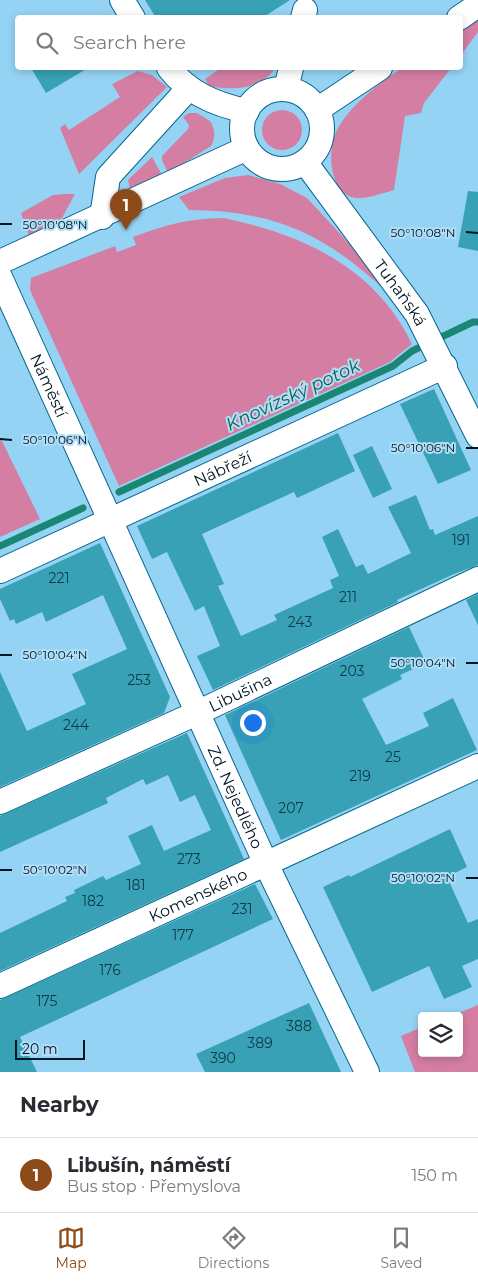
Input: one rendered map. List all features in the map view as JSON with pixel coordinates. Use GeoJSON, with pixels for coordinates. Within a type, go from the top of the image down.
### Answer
{"type":"FeatureCollection","features":[{"type":"Feature","properties":{"kind":"street"},"geometry":{"type":"LineString","coordinates":[[122,0],[131,15]]}},
{"type":"Feature","properties":{"kind":"street"},"geometry":{"type":"LineString","coordinates":[[463,15],[478,5]]}},
{"type":"Feature","properties":{"kind":"street"},"geometry":{"type":"LineString","coordinates":[[171,70],[188,89],[232,108],[247,111]]}},
{"type":"Feature","properties":{"kind":"street"},"geometry":{"type":"LineString","coordinates":[[317,110],[377,70]]}},
{"type":"Feature","properties":{"kind":"street"},"geometry":{"type":"LineString","coordinates":[[288,78],[317,110],[322,124],[321,138],[315,152],[305,162],[289,168],[273,168],[258,161],[247,148],[242,126],[247,111],[263,94],[288,78]]}},
{"type":"Feature","properties":{"kind":"street"},"geometry":{"type":"LineString","coordinates":[[102,217],[108,177],[188,89]]}},
{"type":"Feature","properties":{"kind":"street"},"geometry":{"type":"LineString","coordinates":[[0,262],[102,217],[247,148]]}},
{"type":"Feature","properties":{"kind":"street","name":"Tuhaňská"},"geometry":{"type":"LineString","coordinates":[[305,162],[420,320],[475,424]]}},
{"type":"Feature","properties":{"kind":"street","name":"Náměstí"},"geometry":{"type":"LineString","coordinates":[[0,277],[111,520]]}},
{"type":"Feature","properties":{"kind":"street","name":"Nábřeží"},"geometry":{"type":"LineString","coordinates":[[0,571],[111,520],[442,361]]}},
{"type":"Feature","properties":{"kind":"street","name":"Zd. Nejedlého"},"geometry":{"type":"LineString","coordinates":[[111,520],[266,864],[367,1072]]}},
{"type":"Feature","properties":{"kind":"street","name":"Libušina"},"geometry":{"type":"LineString","coordinates":[[0,802],[197,713],[478,579]]}},
{"type":"Feature","properties":{"kind":"street","name":"Komenského"},"geometry":{"type":"LineString","coordinates":[[0,986],[478,766]]}},
{"type":"Feature","properties":{"kind":"shaded area"},"geometry":{"type":"Polygon","coordinates":[[[478,19],[478,32],[463,52],[463,28],[478,19]]]}},
{"type":"Feature","properties":{"kind":"shaded area"},"geometry":{"type":"Polygon","coordinates":[[[218,70],[274,70],[262,80],[246,87],[219,88],[209,86],[205,79],[218,70]]]}},
{"type":"Feature","properties":{"kind":"shaded area"},"geometry":{"type":"Polygon","coordinates":[[[399,70],[449,70],[424,103],[421,113],[405,116],[394,190],[375,196],[356,198],[347,195],[335,181],[331,160],[333,140],[341,123],[348,114],[374,88],[399,70]]]}},
{"type":"Feature","properties":{"kind":"shaded area"},"geometry":{"type":"Polygon","coordinates":[[[138,71],[152,75],[167,87],[79,174],[60,128],[65,124],[69,130],[120,97],[112,84],[138,71]]]}},
{"type":"Feature","properties":{"kind":"shaded area"},"geometry":{"type":"Polygon","coordinates":[[[282,110],[296,116],[302,130],[296,144],[282,150],[268,144],[262,130],[268,116],[282,110]]]}},
{"type":"Feature","properties":{"kind":"shaded area"},"geometry":{"type":"Polygon","coordinates":[[[189,113],[197,113],[210,121],[214,133],[213,143],[168,173],[162,156],[188,129],[189,125],[183,117],[189,113]]]}},
{"type":"Feature","properties":{"kind":"shaded area"},"geometry":{"type":"Polygon","coordinates":[[[152,157],[163,177],[130,189],[128,180],[152,157]]]}},
{"type":"Feature","properties":{"kind":"shaded area"},"geometry":{"type":"Polygon","coordinates":[[[248,175],[280,184],[307,198],[357,252],[386,291],[341,254],[319,240],[296,229],[247,215],[220,211],[189,210],[179,197],[225,178],[248,175]]]}},
{"type":"Feature","properties":{"kind":"shaded area"},"geometry":{"type":"Polygon","coordinates":[[[75,194],[62,218],[29,236],[21,213],[53,195],[75,194]]]}},
{"type":"Feature","properties":{"kind":"shaded area"},"geometry":{"type":"Polygon","coordinates":[[[224,218],[282,234],[334,258],[378,294],[397,317],[412,344],[390,362],[119,486],[30,290],[31,278],[115,246],[117,252],[136,245],[133,237],[157,229],[188,221],[224,218]]]}},
{"type":"Feature","properties":{"kind":"shaded area"},"geometry":{"type":"Polygon","coordinates":[[[0,440],[40,519],[0,537],[0,440]]]}},
{"type":"Feature","properties":{"kind":"shaded area"},"geometry":{"type":"Polygon","coordinates":[[[478,1005],[478,1072],[415,1072],[401,1036],[418,1029],[418,1057],[463,1057],[463,1012],[461,1012],[478,1005]]]}},
{"type":"Feature","properties":{"kind":"building"},"geometry":{"type":"Polygon","coordinates":[[[145,0],[290,0],[267,15],[154,15],[145,0]]]}},
{"type":"Feature","properties":{"kind":"building"},"geometry":{"type":"Polygon","coordinates":[[[32,70],[85,70],[46,93],[32,70]]]}},
{"type":"Feature","properties":{"kind":"building"},"geometry":{"type":"Polygon","coordinates":[[[468,191],[478,192],[478,251],[458,247],[468,191]]]}},
{"type":"Feature","properties":{"kind":"building"},"geometry":{"type":"Polygon","coordinates":[[[434,389],[471,470],[438,484],[400,404],[434,389]]]}},
{"type":"Feature","properties":{"kind":"building"},"geometry":{"type":"Polygon","coordinates":[[[338,433],[355,471],[297,498],[294,492],[202,534],[224,584],[218,586],[241,636],[277,620],[274,615],[333,588],[330,580],[339,576],[322,537],[338,529],[356,567],[363,564],[368,574],[411,553],[388,507],[416,495],[430,530],[433,529],[435,535],[478,516],[478,565],[397,600],[398,602],[213,690],[197,656],[220,646],[204,606],[195,611],[167,552],[152,559],[137,526],[338,433]]]}},
{"type":"Feature","properties":{"kind":"building"},"geometry":{"type":"Polygon","coordinates":[[[372,446],[392,489],[373,498],[353,455],[372,446]]]}},
{"type":"Feature","properties":{"kind":"building"},"geometry":{"type":"Polygon","coordinates":[[[100,543],[170,697],[164,713],[0,787],[0,672],[27,731],[86,704],[72,674],[127,649],[103,595],[46,622],[42,612],[16,624],[14,619],[10,621],[0,599],[0,589],[100,543]]]}},
{"type":"Feature","properties":{"kind":"building"},"geometry":{"type":"Polygon","coordinates":[[[478,594],[478,625],[466,600],[478,594]]]}},
{"type":"Feature","properties":{"kind":"building"},"geometry":{"type":"Polygon","coordinates":[[[409,627],[426,663],[400,675],[402,679],[362,699],[386,745],[429,726],[423,713],[453,698],[477,750],[281,840],[225,715],[409,627]]]}},
{"type":"Feature","properties":{"kind":"building"},"geometry":{"type":"Polygon","coordinates":[[[187,733],[244,859],[0,971],[0,933],[67,901],[65,897],[75,893],[74,890],[103,876],[106,880],[141,864],[128,836],[152,825],[164,851],[211,830],[195,795],[180,802],[168,775],[146,785],[143,779],[106,798],[108,803],[0,852],[0,816],[187,733]]]}},
{"type":"Feature","properties":{"kind":"building"},"geometry":{"type":"Polygon","coordinates":[[[450,829],[467,867],[447,877],[468,923],[478,919],[478,959],[462,966],[472,987],[444,999],[429,966],[372,992],[323,887],[349,875],[350,877],[450,829]]]}},
{"type":"Feature","properties":{"kind":"building"},"geometry":{"type":"Polygon","coordinates":[[[255,884],[273,919],[20,1037],[37,1072],[0,1072],[0,1000],[255,884]]]}},
{"type":"Feature","properties":{"kind":"building"},"geometry":{"type":"Polygon","coordinates":[[[309,1003],[341,1072],[205,1072],[196,1054],[309,1003]]]}},
{"type":"Feature","properties":{"kind":"waterway","name":"Knovízský potok"},"geometry":{"type":"LineString","coordinates":[[119,492],[393,366],[412,351],[473,322],[478,322]]}},
{"type":"Feature","properties":{"kind":"waterway","name":"Knovízský potok"},"geometry":{"type":"LineString","coordinates":[[0,546],[83,508]]}},
{"type":"Feature","properties":{"kind":"place","name":"Libušín, náměstí"},"geometry":{"type":"Point","coordinates":[126,230]}}]}
